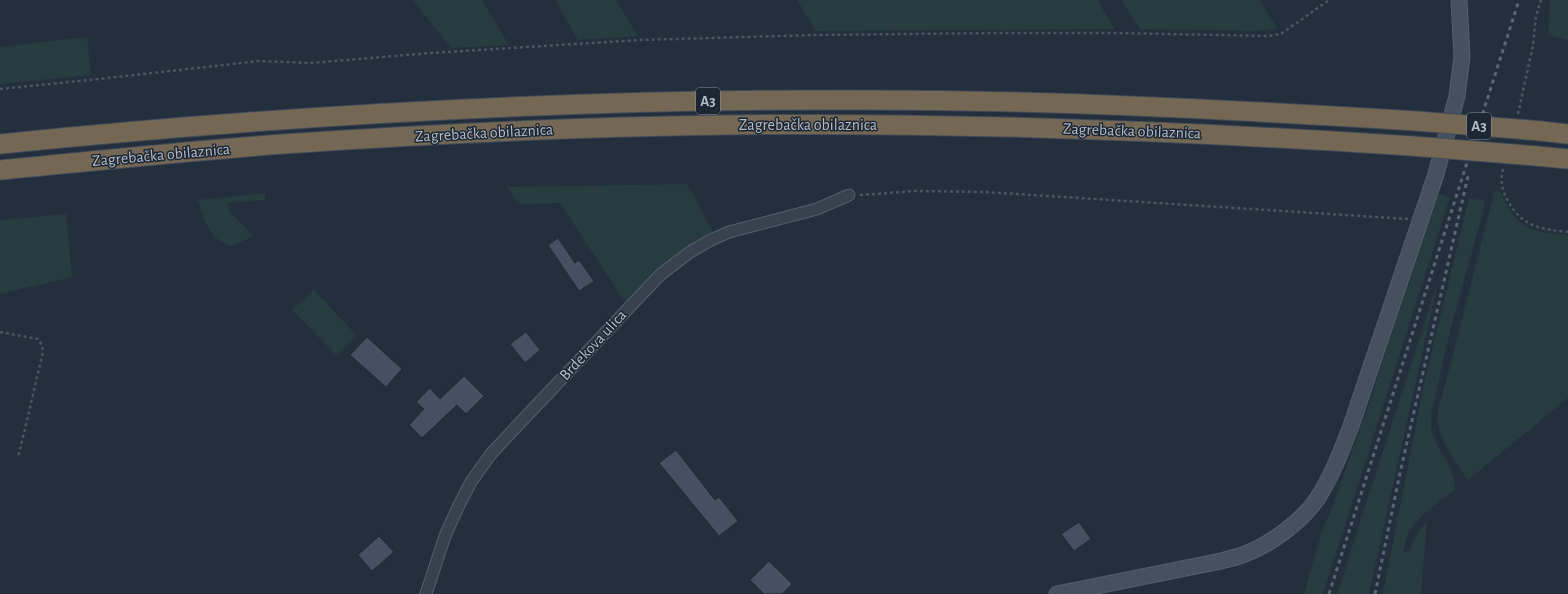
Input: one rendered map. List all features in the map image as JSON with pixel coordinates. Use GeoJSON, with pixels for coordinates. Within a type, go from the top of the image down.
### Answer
{"type":"FeatureCollection","features":[{"type":"Feature","properties":{"kind":"highway","name":"Zagrebačka obilaznica"},"geometry":{"type":"LineString","coordinates":[[0,144],[264,121],[380,114],[722,100],[867,100],[1069,103],[1183,107],[1416,121],[1568,134]]}},
{"type":"Feature","properties":{"kind":"highway","name":"Zagrebačka obilaznica"},"geometry":{"type":"LineString","coordinates":[[0,170],[281,144],[602,128],[722,125],[1070,128],[1412,146],[1568,159]]}},
{"type":"Feature","properties":{"kind":"street"},"geometry":{"type":"LineString","coordinates":[[1057,594],[1221,561],[1245,554],[1266,544],[1283,532],[1302,516],[1316,500],[1328,482],[1338,460],[1436,174],[1460,83],[1462,57],[1459,0]]}},
{"type":"Feature","properties":{"kind":"street","name":"Brdekova ulica"},"geometry":{"type":"LineString","coordinates":[[426,594],[445,536],[458,506],[471,482],[490,455],[660,275],[690,252],[729,232],[817,209],[850,195]]}},
{"type":"Feature","properties":{"kind":"path"},"geometry":{"type":"LineString","coordinates":[[0,89],[259,61],[309,63],[431,53],[639,40],[817,35],[996,33],[1115,33],[1268,36],[1281,34],[1329,0]]}},
{"type":"Feature","properties":{"kind":"path"},"geometry":{"type":"LineString","coordinates":[[850,195],[915,191],[985,192],[1133,200],[1419,220]]}},
{"type":"Feature","properties":{"kind":"path"},"geometry":{"type":"LineString","coordinates":[[0,332],[38,340],[42,345],[42,352],[18,458]]}},
{"type":"Feature","properties":{"kind":"green space"},"geometry":{"type":"Polygon","coordinates":[[[413,0],[482,0],[509,45],[451,48],[413,0]]]}},
{"type":"Feature","properties":{"kind":"green space"},"geometry":{"type":"Polygon","coordinates":[[[555,0],[616,0],[638,36],[578,40],[555,0]]]}},
{"type":"Feature","properties":{"kind":"green space"},"geometry":{"type":"Polygon","coordinates":[[[797,0],[1097,0],[1115,29],[816,31],[797,0]]]}},
{"type":"Feature","properties":{"kind":"green space"},"geometry":{"type":"Polygon","coordinates":[[[1121,0],[1259,0],[1278,29],[1257,31],[1140,29],[1121,0]]]}},
{"type":"Feature","properties":{"kind":"green space"},"geometry":{"type":"Polygon","coordinates":[[[1550,0],[1568,0],[1568,40],[1548,35],[1550,0]]]}},
{"type":"Feature","properties":{"kind":"green space"},"geometry":{"type":"Polygon","coordinates":[[[87,37],[91,75],[0,84],[0,47],[87,37]]]}},
{"type":"Feature","properties":{"kind":"green space"},"geometry":{"type":"Polygon","coordinates":[[[687,184],[713,232],[667,265],[625,302],[560,203],[518,204],[507,187],[687,184]]]}},
{"type":"Feature","properties":{"kind":"green space"},"geometry":{"type":"Polygon","coordinates":[[[1495,190],[1500,191],[1512,213],[1518,221],[1525,226],[1533,230],[1568,235],[1568,398],[1468,480],[1450,454],[1440,432],[1438,416],[1440,402],[1495,190]]]}},
{"type":"Feature","properties":{"kind":"green space"},"geometry":{"type":"Polygon","coordinates":[[[265,193],[266,200],[227,203],[231,213],[254,236],[231,246],[220,241],[211,232],[201,211],[198,200],[265,193]]]}},
{"type":"Feature","properties":{"kind":"green space"},"geometry":{"type":"Polygon","coordinates":[[[1436,193],[1450,197],[1323,594],[1304,594],[1322,531],[1333,505],[1371,398],[1436,193]]]}},
{"type":"Feature","properties":{"kind":"green space"},"geometry":{"type":"Polygon","coordinates":[[[1469,198],[1485,201],[1450,331],[1431,415],[1433,435],[1453,474],[1455,489],[1415,524],[1407,537],[1403,552],[1409,552],[1416,536],[1427,521],[1421,594],[1383,594],[1423,388],[1469,198]]]}},
{"type":"Feature","properties":{"kind":"green space"},"geometry":{"type":"Polygon","coordinates":[[[66,214],[72,277],[0,294],[0,220],[66,214]]]}},
{"type":"Feature","properties":{"kind":"green space"},"geometry":{"type":"Polygon","coordinates":[[[1439,278],[1369,594],[1337,594],[1439,278]]]}},
{"type":"Feature","properties":{"kind":"green space"},"geometry":{"type":"Polygon","coordinates":[[[314,290],[357,336],[337,356],[292,310],[314,290]]]}},
{"type":"Feature","properties":{"kind":"building"},"geometry":{"type":"Polygon","coordinates":[[[558,238],[575,263],[579,260],[594,281],[579,291],[548,245],[558,238]]]}},
{"type":"Feature","properties":{"kind":"building"},"geometry":{"type":"Polygon","coordinates":[[[526,332],[540,350],[525,363],[510,344],[526,332]]]}},
{"type":"Feature","properties":{"kind":"building"},"geometry":{"type":"Polygon","coordinates":[[[367,337],[402,369],[386,387],[350,355],[367,337]]]}},
{"type":"Feature","properties":{"kind":"building"},"geometry":{"type":"Polygon","coordinates":[[[464,376],[484,396],[466,414],[457,405],[422,438],[409,425],[424,409],[416,402],[430,388],[440,399],[464,376]]]}},
{"type":"Feature","properties":{"kind":"building"},"geometry":{"type":"Polygon","coordinates":[[[676,450],[715,500],[719,497],[738,521],[719,536],[659,463],[676,450]]]}},
{"type":"Feature","properties":{"kind":"building"},"geometry":{"type":"Polygon","coordinates":[[[1079,522],[1091,539],[1074,551],[1061,534],[1079,522]]]}},
{"type":"Feature","properties":{"kind":"building"},"geometry":{"type":"Polygon","coordinates":[[[379,536],[394,552],[372,571],[358,555],[379,536]]]}},
{"type":"Feature","properties":{"kind":"building"},"geometry":{"type":"Polygon","coordinates":[[[769,561],[792,584],[782,594],[764,594],[750,580],[769,561]]]}},
{"type":"Feature","properties":{"kind":"railway"},"geometry":{"type":"LineString","coordinates":[[1329,594],[1519,0]]}},
{"type":"Feature","properties":{"kind":"railway"},"geometry":{"type":"LineString","coordinates":[[1375,594],[1400,473],[1468,176]]}}]}
